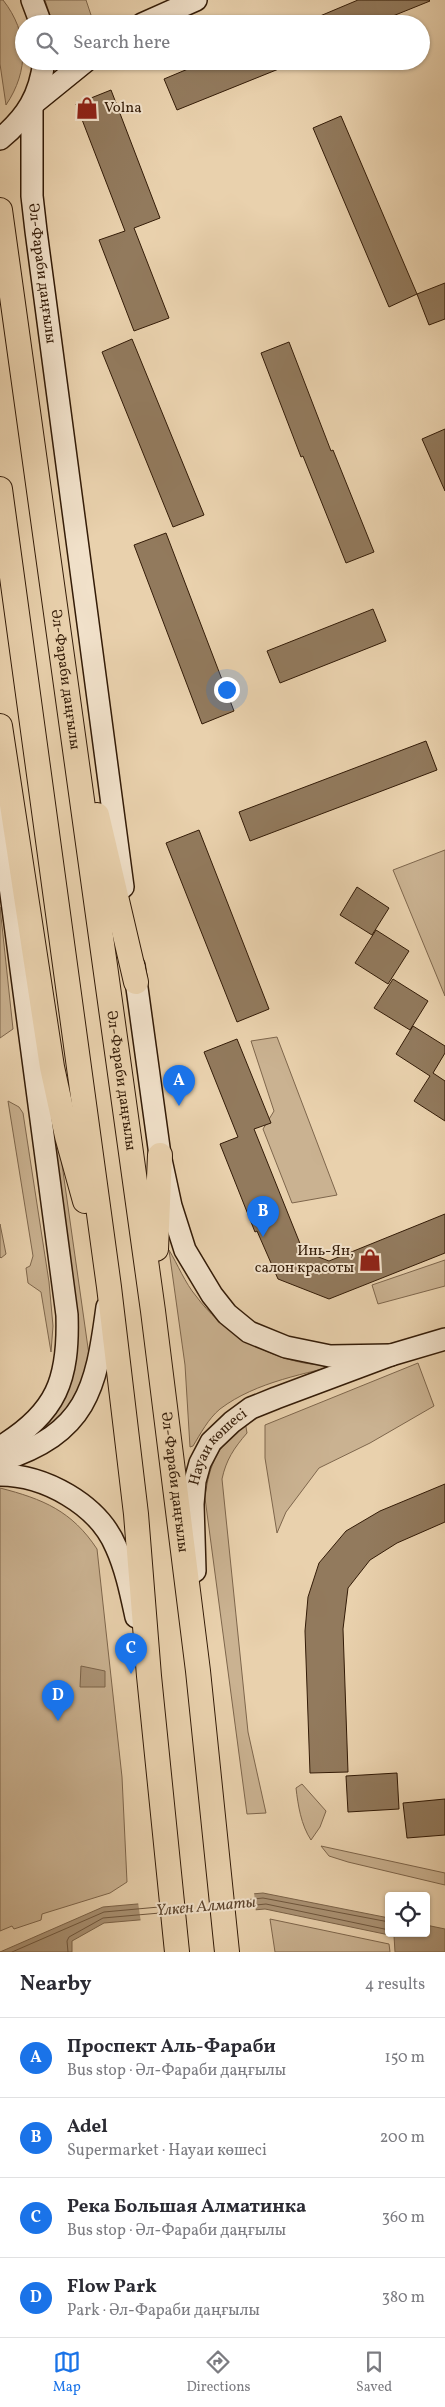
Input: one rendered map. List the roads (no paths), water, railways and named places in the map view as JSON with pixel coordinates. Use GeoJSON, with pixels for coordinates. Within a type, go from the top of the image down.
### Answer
{"type":"FeatureCollection","features":[{"type":"Feature","properties":{"kind":"main road","name":"Әл-Фараби даңғылы"},"geometry":{"type":"LineString","coordinates":[[0,210],[61,662],[153,1311],[198,1671],[227,1952]]}},
{"type":"Feature","properties":{"kind":"main road"},"geometry":{"type":"LineString","coordinates":[[0,489],[109,1287],[136,1514],[149,1676],[177,1952]]}},
{"type":"Feature","properties":{"kind":"main road"},"geometry":{"type":"LineString","coordinates":[[61,662],[136,982]]}},
{"type":"Feature","properties":{"kind":"main road"},"geometry":{"type":"LineString","coordinates":[[0,726],[52,1067],[67,1136],[109,1287]]}},
{"type":"Feature","properties":{"kind":"main road"},"geometry":{"type":"LineString","coordinates":[[153,1311],[160,1154]]}},
{"type":"Feature","properties":{"kind":"street"},"geometry":{"type":"LineString","coordinates":[[32,0],[38,15]]}},
{"type":"Feature","properties":{"kind":"street"},"geometry":{"type":"LineString","coordinates":[[162,15],[196,0]]}},
{"type":"Feature","properties":{"kind":"street"},"geometry":{"type":"LineString","coordinates":[[32,104],[42,78],[43,70]]}},
{"type":"Feature","properties":{"kind":"street"},"geometry":{"type":"LineString","coordinates":[[5,135],[32,104],[75,70]]}},
{"type":"Feature","properties":{"kind":"street","name":"Әл-Фараби даңғылы"},"geometry":{"type":"LineString","coordinates":[[32,104],[32,196],[36,231],[160,1154]]}},
{"type":"Feature","properties":{"kind":"street"},"geometry":{"type":"LineString","coordinates":[[0,811],[67,1315],[68,1346],[64,1371],[57,1390],[44,1412],[27,1428],[0,1447]]}},
{"type":"Feature","properties":{"kind":"street","name":"Науаи көшесі"},"geometry":{"type":"LineString","coordinates":[[160,1154],[171,1206],[185,1250],[212,1295],[227,1314],[248,1332],[286,1347],[330,1356],[391,1354]]}},
{"type":"Feature","properties":{"kind":"street"},"geometry":{"type":"LineString","coordinates":[[0,1460],[36,1447],[52,1437],[69,1423],[84,1406],[99,1361],[109,1287]]}},
{"type":"Feature","properties":{"kind":"street","name":"Науаи көшесі"},"geometry":{"type":"LineString","coordinates":[[198,1671],[192,1504],[200,1463],[211,1442],[232,1422],[251,1408],[391,1354],[445,1339]]}},
{"type":"Feature","properties":{"kind":"street"},"geometry":{"type":"LineString","coordinates":[[0,1475],[36,1480],[61,1492],[87,1510],[105,1526],[116,1546],[128,1582],[149,1676]]}},
{"type":"Feature","properties":{"kind":"water"},"geometry":{"type":"Polygon","coordinates":[[[81,1666],[105,1671],[105,1687],[80,1687],[81,1666]]]}},
{"type":"Feature","properties":{"kind":"water","name":"Үлкен Алматы"},"geometry":{"type":"Polygon","coordinates":[[[263,1893],[385,1917],[385,1934],[265,1909],[104,1923],[72,1941],[72,1952],[0,1952],[103,1907],[263,1893]]]}},
{"type":"Feature","properties":{"kind":"water"},"geometry":{"type":"Polygon","coordinates":[[[430,1926],[445,1929],[445,1952],[395,1952],[394,1937],[430,1937],[430,1926]]]}},
{"type":"Feature","properties":{"kind":"place","name":"Volna"},"geometry":{"type":"Point","coordinates":[87,108]}},
{"type":"Feature","properties":{"kind":"place","name":"Проспект Аль-Фараби"},"geometry":{"type":"Point","coordinates":[179,1106]}},
{"type":"Feature","properties":{"kind":"place","name":"Adel"},"geometry":{"type":"Point","coordinates":[263,1237]}},
{"type":"Feature","properties":{"kind":"place","name":"Инь-Ян, салон красоты"},"geometry":{"type":"Point","coordinates":[370,1260]}},
{"type":"Feature","properties":{"kind":"place","name":"Река Большая Алматинка"},"geometry":{"type":"Point","coordinates":[131,1674]}},
{"type":"Feature","properties":{"kind":"place","name":"Flow Park"},"geometry":{"type":"Point","coordinates":[58,1721]}}]}
